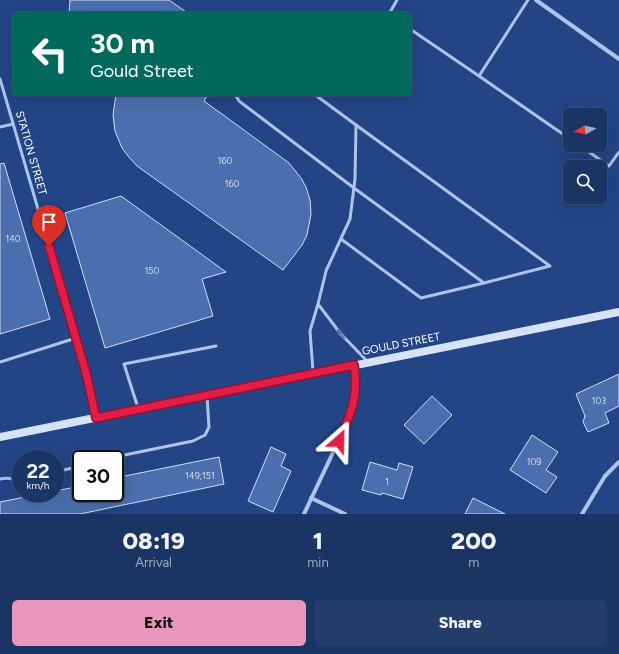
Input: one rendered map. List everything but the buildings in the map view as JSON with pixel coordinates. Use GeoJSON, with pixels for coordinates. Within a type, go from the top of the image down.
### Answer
{"type":"FeatureCollection","features":[{"type":"Feature","properties":{"kind":"main road","name":"GOULD STREET"},"geometry":{"type":"LineString","coordinates":[[0,437],[619,312]]}},
{"type":"Feature","properties":{"kind":"street"},"geometry":{"type":"LineString","coordinates":[[536,0],[619,58]]}},
{"type":"Feature","properties":{"kind":"street"},"geometry":{"type":"LineString","coordinates":[[304,514],[345,427],[354,404],[356,384],[354,365]]}},
{"type":"Feature","properties":{"kind":"street"},"geometry":{"type":"LineString","coordinates":[[582,514],[605,476],[619,462]]}},
{"type":"Feature","properties":{"kind":"street"},"geometry":{"type":"LineString","coordinates":[[311,498],[345,514]]}},
{"type":"Feature","properties":{"kind":"lane"},"geometry":{"type":"LineString","coordinates":[[390,12],[397,0]]}},
{"type":"Feature","properties":{"kind":"lane"},"geometry":{"type":"LineString","coordinates":[[479,76],[528,0]]}},
{"type":"Feature","properties":{"kind":"lane"},"geometry":{"type":"LineString","coordinates":[[412,30],[563,134]]}},
{"type":"Feature","properties":{"kind":"lane","name":"STATION STREET"},"geometry":{"type":"LineString","coordinates":[[0,79],[76,338],[89,385],[96,418]]}},
{"type":"Feature","properties":{"kind":"lane"},"geometry":{"type":"LineString","coordinates":[[237,96],[239,100],[354,188],[484,283]]}},
{"type":"Feature","properties":{"kind":"lane"},"geometry":{"type":"LineString","coordinates":[[317,96],[550,266],[421,298],[340,239]]}},
{"type":"Feature","properties":{"kind":"lane"},"geometry":{"type":"LineString","coordinates":[[0,127],[13,124]]}},
{"type":"Feature","properties":{"kind":"lane"},"geometry":{"type":"LineString","coordinates":[[314,374],[310,331],[326,271],[350,219],[354,188],[356,126]]}},
{"type":"Feature","properties":{"kind":"lane"},"geometry":{"type":"LineString","coordinates":[[588,152],[609,166],[619,152]]}},
{"type":"Feature","properties":{"kind":"lane"},"geometry":{"type":"LineString","coordinates":[[318,304],[340,333],[368,362]]}},
{"type":"Feature","properties":{"kind":"lane"},"geometry":{"type":"LineString","coordinates":[[0,362],[76,338]]}},
{"type":"Feature","properties":{"kind":"lane"},"geometry":{"type":"LineString","coordinates":[[139,409],[124,364],[216,346]]}},
{"type":"Feature","properties":{"kind":"lane"},"geometry":{"type":"LineString","coordinates":[[124,455],[193,441],[205,435],[209,427],[207,396]]}},
{"type":"Feature","properties":{"kind":"lane"},"geometry":{"type":"LineString","coordinates":[[0,479],[6,477],[12,478]]}},
{"type":"Feature","properties":{"kind":"route"},"geometry":{"type":"LineString","coordinates":[[49,246],[86,373],[96,418],[354,365],[356,375],[356,394],[350,416],[339,441]]}}]}
